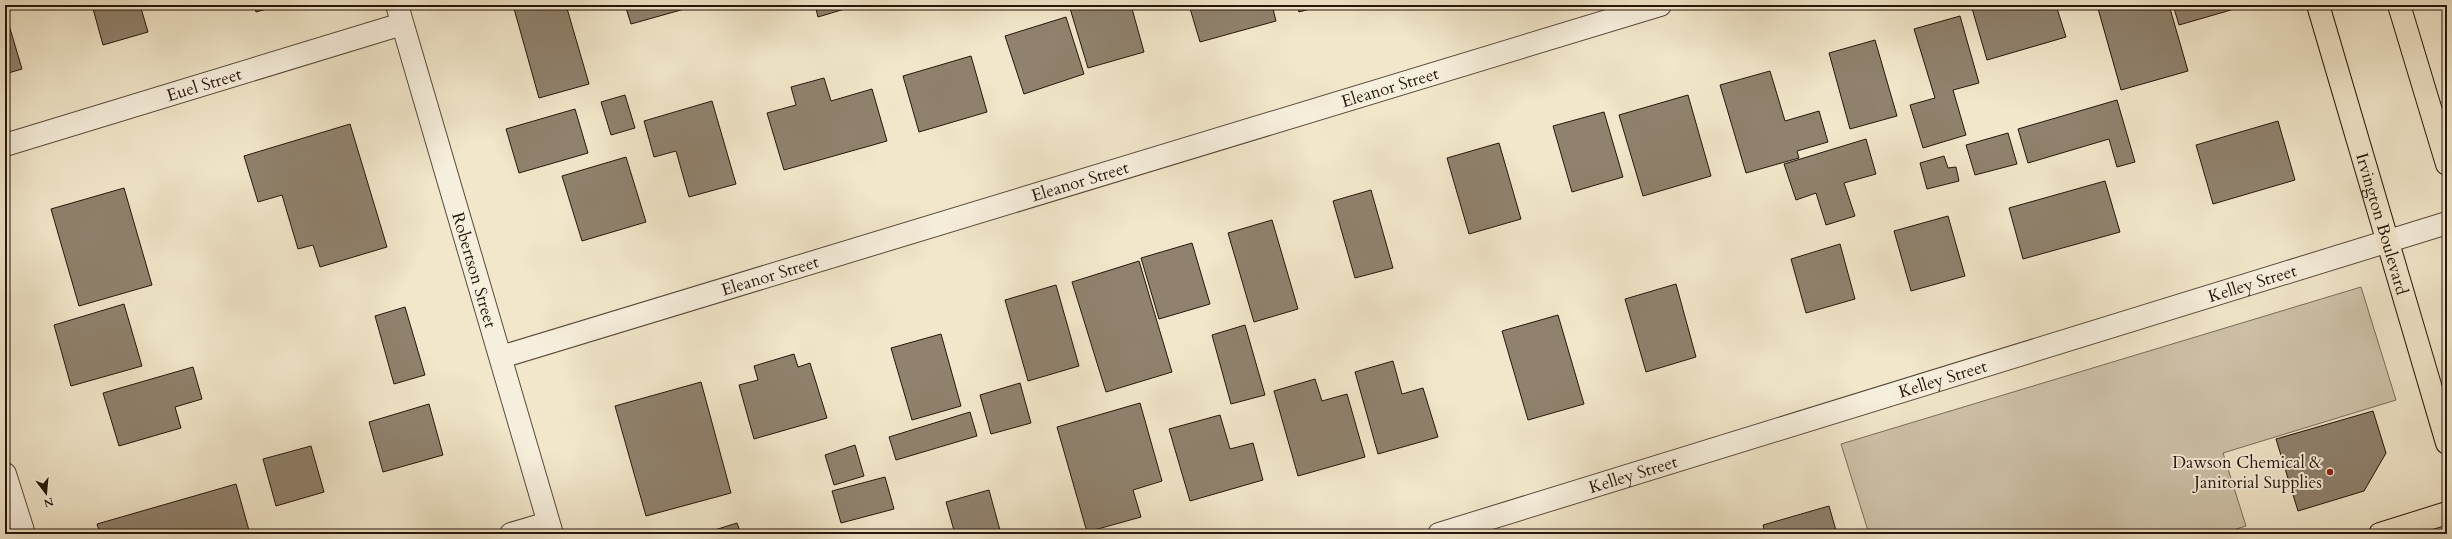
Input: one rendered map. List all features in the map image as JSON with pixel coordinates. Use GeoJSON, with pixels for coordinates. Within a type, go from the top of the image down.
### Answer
{"type":"FeatureCollection","features":[{"type":"Feature","properties":{"kind":"main road","name":"Irvington Boulevard"},"geometry":{"type":"LineString","coordinates":[[2318,5],[2389,240],[2447,443]]}},
{"type":"Feature","properties":{"kind":"main road"},"geometry":{"type":"LineString","coordinates":[[2399,5],[2447,164]]}},
{"type":"Feature","properties":{"kind":"main road"},"geometry":{"type":"LineString","coordinates":[[2380,534],[2447,513]]}},
{"type":"Feature","properties":{"kind":"street","name":"Eleanor Street"},"geometry":{"type":"LineString","coordinates":[[501,357],[1660,5]]}},
{"type":"Feature","properties":{"kind":"street","name":"Robertson Street"},"geometry":{"type":"LineString","coordinates":[[400,15],[550,528]]}},
{"type":"Feature","properties":{"kind":"street","name":"Euel Street"},"geometry":{"type":"LineString","coordinates":[[5,145],[400,15]]}},
{"type":"Feature","properties":{"kind":"street","name":"Kelley Street"},"geometry":{"type":"LineString","coordinates":[[1439,534],[2447,223]]}},
{"type":"Feature","properties":{"kind":"street"},"geometry":{"type":"LineString","coordinates":[[5,474],[24,534]]}},
{"type":"Feature","properties":{"kind":"street"},"geometry":{"type":"LineString","coordinates":[[511,534],[550,528]]}},
{"type":"Feature","properties":{"kind":"shaded area"},"geometry":{"type":"Polygon","coordinates":[[[2361,287],[2396,400],[2223,453],[2246,526],[2220,534],[1869,534],[1841,444],[2361,287]]]}},
{"type":"Feature","properties":{"kind":"building"},"geometry":{"type":"Polygon","coordinates":[[[92,5],[140,5],[148,32],[103,45],[92,5]]]}},
{"type":"Feature","properties":{"kind":"building"},"geometry":{"type":"Polygon","coordinates":[[[254,5],[281,5],[256,12],[254,5]]]}},
{"type":"Feature","properties":{"kind":"building"},"geometry":{"type":"Polygon","coordinates":[[[513,5],[566,5],[589,84],[539,98],[513,5]]]}},
{"type":"Feature","properties":{"kind":"building"},"geometry":{"type":"Polygon","coordinates":[[[625,5],[687,5],[688,8],[631,24],[625,5]]]}},
{"type":"Feature","properties":{"kind":"building"},"geometry":{"type":"Polygon","coordinates":[[[815,5],[858,5],[818,17],[815,5]]]}},
{"type":"Feature","properties":{"kind":"building"},"geometry":{"type":"Polygon","coordinates":[[[1069,5],[1131,5],[1144,52],[1088,68],[1069,5]]]}},
{"type":"Feature","properties":{"kind":"building"},"geometry":{"type":"Polygon","coordinates":[[[1189,5],[1272,5],[1276,21],[1200,42],[1189,5]]]}},
{"type":"Feature","properties":{"kind":"building"},"geometry":{"type":"Polygon","coordinates":[[[1297,5],[1324,5],[1299,12],[1297,5]]]}},
{"type":"Feature","properties":{"kind":"building"},"geometry":{"type":"Polygon","coordinates":[[[1971,5],[2056,5],[2066,37],[1987,60],[1971,5]]]}},
{"type":"Feature","properties":{"kind":"building"},"geometry":{"type":"Polygon","coordinates":[[[2097,5],[2169,5],[2188,71],[2121,90],[2097,5]]]}},
{"type":"Feature","properties":{"kind":"building"},"geometry":{"type":"Polygon","coordinates":[[[2173,5],[2230,5],[2231,10],[2179,25],[2173,5]]]}},
{"type":"Feature","properties":{"kind":"building"},"geometry":{"type":"Polygon","coordinates":[[[1960,16],[1979,83],[1953,90],[1966,135],[1923,148],[1910,105],[1935,98],[1914,29],[1960,16]]]}},
{"type":"Feature","properties":{"kind":"building"},"geometry":{"type":"Polygon","coordinates":[[[1066,17],[1084,74],[1024,94],[1005,36],[1066,17]]]}},
{"type":"Feature","properties":{"kind":"building"},"geometry":{"type":"Polygon","coordinates":[[[9,25],[22,69],[5,74],[5,27],[9,25]]]}},
{"type":"Feature","properties":{"kind":"building"},"geometry":{"type":"Polygon","coordinates":[[[1875,40],[1897,116],[1850,129],[1829,53],[1875,40]]]}},
{"type":"Feature","properties":{"kind":"building"},"geometry":{"type":"Polygon","coordinates":[[[971,56],[987,112],[919,132],[903,76],[971,56]]]}},
{"type":"Feature","properties":{"kind":"building"},"geometry":{"type":"Polygon","coordinates":[[[1770,71],[1785,121],[1819,111],[1828,142],[1797,151],[1799,158],[1746,173],[1720,85],[1770,71]]]}},
{"type":"Feature","properties":{"kind":"building"},"geometry":{"type":"Polygon","coordinates":[[[824,78],[831,101],[872,89],[887,141],[784,170],[767,113],[796,105],[791,87],[824,78]]]}},
{"type":"Feature","properties":{"kind":"building"},"geometry":{"type":"Polygon","coordinates":[[[625,95],[635,128],[611,135],[601,102],[625,95]]]}},
{"type":"Feature","properties":{"kind":"building"},"geometry":{"type":"Polygon","coordinates":[[[1688,95],[1711,176],[1643,196],[1619,115],[1688,95]]]}},
{"type":"Feature","properties":{"kind":"building"},"geometry":{"type":"Polygon","coordinates":[[[2117,100],[2135,162],[2117,167],[2109,139],[2028,163],[2018,129],[2117,100]]]}},
{"type":"Feature","properties":{"kind":"building"},"geometry":{"type":"Polygon","coordinates":[[[712,101],[736,184],[689,197],[676,151],[654,157],[644,121],[712,101]]]}},
{"type":"Feature","properties":{"kind":"building"},"geometry":{"type":"Polygon","coordinates":[[[575,109],[588,153],[519,173],[506,129],[575,109]]]}},
{"type":"Feature","properties":{"kind":"building"},"geometry":{"type":"Polygon","coordinates":[[[1604,112],[1623,177],[1572,192],[1553,126],[1604,112]]]}},
{"type":"Feature","properties":{"kind":"building"},"geometry":{"type":"Polygon","coordinates":[[[2278,121],[2295,180],[2213,204],[2196,145],[2278,121]]]}},
{"type":"Feature","properties":{"kind":"building"},"geometry":{"type":"Polygon","coordinates":[[[350,124],[387,247],[320,267],[313,245],[298,249],[282,195],[258,202],[244,156],[350,124]]]}},
{"type":"Feature","properties":{"kind":"building"},"geometry":{"type":"Polygon","coordinates":[[[2008,133],[2017,164],[1975,175],[1966,145],[2008,133]]]}},
{"type":"Feature","properties":{"kind":"building"},"geometry":{"type":"Polygon","coordinates":[[[1866,139],[1876,174],[1844,183],[1855,216],[1826,225],[1816,193],[1796,200],[1784,164],[1866,139]]]}},
{"type":"Feature","properties":{"kind":"building"},"geometry":{"type":"Polygon","coordinates":[[[1499,143],[1521,219],[1469,234],[1447,158],[1499,143]]]}},
{"type":"Feature","properties":{"kind":"building"},"geometry":{"type":"Polygon","coordinates":[[[1944,156],[1948,168],[1956,167],[1959,181],[1927,189],[1920,163],[1944,156]]]}},
{"type":"Feature","properties":{"kind":"building"},"geometry":{"type":"Polygon","coordinates":[[[626,157],[646,222],[582,241],[562,176],[626,157]]]}},
{"type":"Feature","properties":{"kind":"building"},"geometry":{"type":"Polygon","coordinates":[[[2105,181],[2120,232],[2023,259],[2009,208],[2105,181]]]}},
{"type":"Feature","properties":{"kind":"building"},"geometry":{"type":"Polygon","coordinates":[[[124,188],[152,285],[79,306],[51,209],[124,188]]]}},
{"type":"Feature","properties":{"kind":"building"},"geometry":{"type":"Polygon","coordinates":[[[1371,190],[1393,268],[1355,278],[1333,201],[1371,190]]]}},
{"type":"Feature","properties":{"kind":"building"},"geometry":{"type":"Polygon","coordinates":[[[1948,216],[1965,276],[1911,291],[1894,231],[1948,216]]]}},
{"type":"Feature","properties":{"kind":"building"},"geometry":{"type":"Polygon","coordinates":[[[1272,220],[1298,309],[1254,322],[1228,233],[1272,220]]]}},
{"type":"Feature","properties":{"kind":"building"},"geometry":{"type":"Polygon","coordinates":[[[1192,243],[1210,304],[1159,319],[1141,258],[1192,243]]]}},
{"type":"Feature","properties":{"kind":"building"},"geometry":{"type":"Polygon","coordinates":[[[1840,244],[1855,299],[1806,313],[1791,259],[1840,244]]]}},
{"type":"Feature","properties":{"kind":"building"},"geometry":{"type":"Polygon","coordinates":[[[1139,261],[1172,372],[1106,392],[1072,282],[1139,261]]]}},
{"type":"Feature","properties":{"kind":"building"},"geometry":{"type":"Polygon","coordinates":[[[1676,284],[1696,357],[1646,372],[1625,299],[1676,284]]]}},
{"type":"Feature","properties":{"kind":"building"},"geometry":{"type":"Polygon","coordinates":[[[1056,285],[1079,366],[1028,381],[1005,300],[1056,285]]]}},
{"type":"Feature","properties":{"kind":"building"},"geometry":{"type":"Polygon","coordinates":[[[124,304],[142,366],[71,386],[54,325],[124,304]]]}},
{"type":"Feature","properties":{"kind":"building"},"geometry":{"type":"Polygon","coordinates":[[[405,307],[425,375],[394,384],[375,316],[405,307]]]}},
{"type":"Feature","properties":{"kind":"building"},"geometry":{"type":"Polygon","coordinates":[[[1558,315],[1584,404],[1528,420],[1502,331],[1558,315]]]}},
{"type":"Feature","properties":{"kind":"building"},"geometry":{"type":"Polygon","coordinates":[[[1245,325],[1265,395],[1231,404],[1212,335],[1245,325]]]}},
{"type":"Feature","properties":{"kind":"building"},"geometry":{"type":"Polygon","coordinates":[[[941,334],[961,406],[912,420],[891,348],[941,334]]]}},
{"type":"Feature","properties":{"kind":"building"},"geometry":{"type":"Polygon","coordinates":[[[794,354],[798,367],[810,363],[827,418],[754,439],[739,385],[758,380],[754,366],[794,354]]]}},
{"type":"Feature","properties":{"kind":"building"},"geometry":{"type":"Polygon","coordinates":[[[1393,361],[1402,394],[1423,388],[1438,437],[1378,454],[1355,372],[1393,361]]]}},
{"type":"Feature","properties":{"kind":"building"},"geometry":{"type":"Polygon","coordinates":[[[193,367],[202,399],[175,407],[181,428],[119,446],[103,393],[193,367]]]}},
{"type":"Feature","properties":{"kind":"building"},"geometry":{"type":"Polygon","coordinates":[[[1315,379],[1322,401],[1347,394],[1365,457],[1298,476],[1274,391],[1315,379]]]}},
{"type":"Feature","properties":{"kind":"building"},"geometry":{"type":"Polygon","coordinates":[[[701,382],[731,493],[646,516],[615,406],[701,382]]]}},
{"type":"Feature","properties":{"kind":"building"},"geometry":{"type":"Polygon","coordinates":[[[1020,383],[1031,423],[991,434],[980,395],[1020,383]]]}},
{"type":"Feature","properties":{"kind":"building"},"geometry":{"type":"Polygon","coordinates":[[[1140,403],[1162,481],[1133,490],[1141,517],[1087,532],[1057,427],[1140,403]]]}},
{"type":"Feature","properties":{"kind":"building"},"geometry":{"type":"Polygon","coordinates":[[[429,404],[443,455],[383,472],[369,422],[429,404]]]}},
{"type":"Feature","properties":{"kind":"building","name":"Dawson Chemical & Janitorial Supplies"},"geometry":{"type":"Polygon","coordinates":[[[2373,411],[2386,453],[2364,491],[2298,511],[2276,439],[2373,411]]]}},
{"type":"Feature","properties":{"kind":"building"},"geometry":{"type":"Polygon","coordinates":[[[970,412],[977,436],[896,460],[889,437],[970,412]]]}},
{"type":"Feature","properties":{"kind":"building"},"geometry":{"type":"Polygon","coordinates":[[[1220,415],[1230,449],[1253,443],[1263,480],[1190,501],[1169,429],[1220,415]]]}},
{"type":"Feature","properties":{"kind":"building"},"geometry":{"type":"Polygon","coordinates":[[[855,445],[864,476],[834,485],[825,455],[855,445]]]}},
{"type":"Feature","properties":{"kind":"building"},"geometry":{"type":"Polygon","coordinates":[[[311,446],[324,492],[276,506],[263,459],[311,446]]]}},
{"type":"Feature","properties":{"kind":"building"},"geometry":{"type":"Polygon","coordinates":[[[885,477],[894,509],[841,523],[832,491],[885,477]]]}},
{"type":"Feature","properties":{"kind":"building"},"geometry":{"type":"Polygon","coordinates":[[[236,484],[250,534],[100,534],[97,524],[236,484]]]}},
{"type":"Feature","properties":{"kind":"building"},"geometry":{"type":"Polygon","coordinates":[[[989,490],[1001,534],[955,534],[946,502],[989,490]]]}},
{"type":"Feature","properties":{"kind":"building"},"geometry":{"type":"Polygon","coordinates":[[[1829,506],[1837,534],[1765,534],[1763,525],[1829,506]]]}},
{"type":"Feature","properties":{"kind":"building"},"geometry":{"type":"Polygon","coordinates":[[[737,523],[741,534],[705,534],[705,533],[737,523]]]}},
{"type":"Feature","properties":{"kind":"place","name":"Dawson Chemical & Janitorial Supplies"},"geometry":{"type":"Point","coordinates":[2330,472]}}]}
